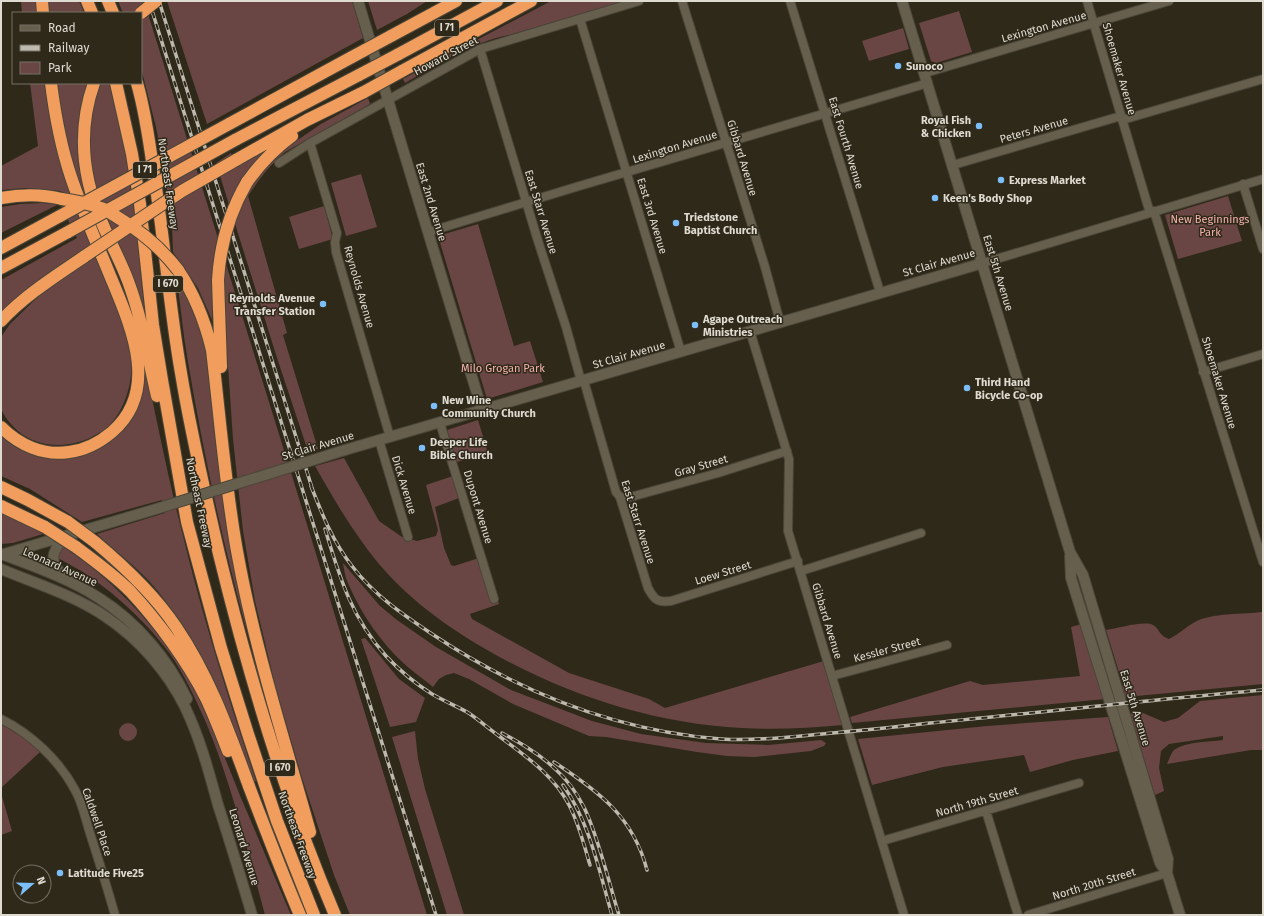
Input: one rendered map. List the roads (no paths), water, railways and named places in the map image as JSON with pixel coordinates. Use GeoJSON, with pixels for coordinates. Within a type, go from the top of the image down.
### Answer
{"type":"FeatureCollection","features":[{"type":"Feature","properties":{"kind":"highway"},"geometry":{"type":"LineString","coordinates":[[42,1],[43,12]]}},
{"type":"Feature","properties":{"kind":"highway"},"geometry":{"type":"LineString","coordinates":[[87,1],[92,12]]}},
{"type":"Feature","properties":{"kind":"highway"},"geometry":{"type":"LineString","coordinates":[[108,1],[113,12]]}},
{"type":"Feature","properties":{"kind":"highway"},"geometry":{"type":"LineString","coordinates":[[142,12],[156,1]]}},
{"type":"Feature","properties":{"kind":"highway"},"geometry":{"type":"LineString","coordinates":[[414,23],[439,1]]}},
{"type":"Feature","properties":{"kind":"highway","name":"I 71"},"geometry":{"type":"LineString","coordinates":[[1,248],[456,1]]}},
{"type":"Feature","properties":{"kind":"highway","name":"I 71"},"geometry":{"type":"LineString","coordinates":[[1,268],[235,140],[497,1]]}},
{"type":"Feature","properties":{"kind":"highway"},"geometry":{"type":"LineString","coordinates":[[1,321],[32,292],[182,191],[307,120],[364,92],[531,1]]}},
{"type":"Feature","properties":{"kind":"highway"},"geometry":{"type":"LineString","coordinates":[[1,427],[17,441],[39,450],[63,453],[86,448],[97,444],[123,420],[135,397],[137,384],[138,358],[132,329],[71,177],[58,126],[51,84]]}},
{"type":"Feature","properties":{"kind":"highway"},"geometry":{"type":"LineString","coordinates":[[94,84],[83,134],[84,153],[89,185],[94,204],[121,263],[137,307],[170,458],[187,522]]}},
{"type":"Feature","properties":{"kind":"highway","name":"Northeast Freeway"},"geometry":{"type":"LineString","coordinates":[[116,84],[133,160],[162,380],[187,522],[221,648],[248,734],[277,821],[314,915]]}},
{"type":"Feature","properties":{"kind":"highway","name":"Northeast Freeway"},"geometry":{"type":"LineString","coordinates":[[137,84],[153,163],[180,371],[203,485],[256,695],[301,827],[334,914]]}},
{"type":"Feature","properties":{"kind":"highway"},"geometry":{"type":"LineString","coordinates":[[221,424],[218,280],[224,235],[239,196],[255,171],[280,145],[328,111]]}},
{"type":"Feature","properties":{"kind":"highway"},"geometry":{"type":"LineString","coordinates":[[1,198],[31,195],[48,196],[84,203],[103,209],[142,233],[157,246],[178,270],[194,295],[212,350],[237,550],[254,630],[269,690],[334,914]]}},
{"type":"Feature","properties":{"kind":"highway"},"geometry":{"type":"LineString","coordinates":[[1,204],[24,199],[62,199]]}},
{"type":"Feature","properties":{"kind":"highway"},"geometry":{"type":"LineString","coordinates":[[1,487],[68,522],[95,542],[115,559],[157,601],[176,626],[195,657],[213,693],[228,729],[275,857]]}},
{"type":"Feature","properties":{"kind":"highway"},"geometry":{"type":"LineString","coordinates":[[1,506],[45,527],[76,547],[106,569],[147,610],[193,675],[206,698],[255,816],[275,857],[300,915]]}},
{"type":"Feature","properties":{"kind":"street","name":"East 2nd Avenue"},"geometry":{"type":"LineString","coordinates":[[358,1],[482,410]]}},
{"type":"Feature","properties":{"kind":"street","name":"Howard Street"},"geometry":{"type":"LineString","coordinates":[[279,163],[310,143],[480,49],[638,1]]}},
{"type":"Feature","properties":{"kind":"street","name":"Gibbard Avenue"},"geometry":{"type":"LineString","coordinates":[[682,1],[765,267],[780,322]]}},
{"type":"Feature","properties":{"kind":"street","name":"East Fourth Avenue"},"geometry":{"type":"LineString","coordinates":[[790,1],[880,292]]}},
{"type":"Feature","properties":{"kind":"street","name":"East 5th Avenue"},"geometry":{"type":"LineString","coordinates":[[902,1],[1070,552],[1071,578],[1160,863],[1167,873],[1180,915]]}},
{"type":"Feature","properties":{"kind":"street","name":"Shoemaker Avenue"},"geometry":{"type":"LineString","coordinates":[[1087,1],[1121,118],[1263,562]]}},
{"type":"Feature","properties":{"kind":"street","name":"Lexington Avenue"},"geometry":{"type":"LineString","coordinates":[[925,73],[1169,1]]}},
{"type":"Feature","properties":{"kind":"street","name":"East 3rd Avenue"},"geometry":{"type":"LineString","coordinates":[[580,19],[681,352]]}},
{"type":"Feature","properties":{"kind":"street","name":"East Starr Avenue"},"geometry":{"type":"LineString","coordinates":[[480,49],[616,492],[620,497],[648,588],[655,600]]}},
{"type":"Feature","properties":{"kind":"street","name":"Peters Avenue"},"geometry":{"type":"LineString","coordinates":[[953,165],[1263,79]]}},
{"type":"Feature","properties":{"kind":"street","name":"Lexington Avenue"},"geometry":{"type":"LineString","coordinates":[[428,232],[928,83]]}},
{"type":"Feature","properties":{"kind":"street","name":"Reynolds Avenue"},"geometry":{"type":"LineString","coordinates":[[310,143],[337,234],[335,242],[336,252],[390,437]]}},
{"type":"Feature","properties":{"kind":"street","name":"St Clair Avenue"},"geometry":{"type":"LineString","coordinates":[[1,554],[156,509],[345,450],[983,263],[1263,179]]}},
{"type":"Feature","properties":{"kind":"street"},"geometry":{"type":"LineString","coordinates":[[1243,184],[1263,249]]}},
{"type":"Feature","properties":{"kind":"street","name":"Gibbard Avenue"},"geometry":{"type":"LineString","coordinates":[[750,331],[789,458],[788,531],[904,915]]}},
{"type":"Feature","properties":{"kind":"street"},"geometry":{"type":"LineString","coordinates":[[1203,372],[1263,354]]}},
{"type":"Feature","properties":{"kind":"street","name":"Dupont Avenue"},"geometry":{"type":"LineString","coordinates":[[440,423],[494,599]]}},
{"type":"Feature","properties":{"kind":"street","name":"Dick Avenue"},"geometry":{"type":"LineString","coordinates":[[379,440],[408,537]]}},
{"type":"Feature","properties":{"kind":"street","name":"Gray Street"},"geometry":{"type":"LineString","coordinates":[[620,497],[627,498],[697,479],[787,451]]}},
{"type":"Feature","properties":{"kind":"street"},"geometry":{"type":"LineString","coordinates":[[801,571],[921,533]]}},
{"type":"Feature","properties":{"kind":"street"},"geometry":{"type":"LineString","coordinates":[[66,536],[55,550],[54,561],[56,567],[61,573],[78,586]]}},
{"type":"Feature","properties":{"kind":"street","name":"Leonard Avenue"},"geometry":{"type":"LineString","coordinates":[[1,554],[31,565],[78,586],[100,598],[124,617],[146,638],[163,659],[179,683],[192,711],[206,764]]}},
{"type":"Feature","properties":{"kind":"street","name":"Loew Street"},"geometry":{"type":"LineString","coordinates":[[655,600],[663,602],[671,601],[798,561]]}},
{"type":"Feature","properties":{"kind":"street","name":"Leonard Avenue"},"geometry":{"type":"LineString","coordinates":[[1,569],[67,595],[91,608],[119,626],[140,644],[156,662],[184,706],[206,764],[252,915]]}},
{"type":"Feature","properties":{"kind":"street","name":"Kessler Street"},"geometry":{"type":"LineString","coordinates":[[832,676],[947,645]]}},
{"type":"Feature","properties":{"kind":"street","name":"Caldwell Place"},"geometry":{"type":"LineString","coordinates":[[1,719],[22,732],[48,754],[65,773],[75,790],[94,845],[115,915]]}},
{"type":"Feature","properties":{"kind":"street","name":"North 19th Street"},"geometry":{"type":"LineString","coordinates":[[882,841],[1079,783]]}},
{"type":"Feature","properties":{"kind":"street"},"geometry":{"type":"LineString","coordinates":[[986,810],[1018,915]]}},
{"type":"Feature","properties":{"kind":"street","name":"North 20th Street"},"geometry":{"type":"LineString","coordinates":[[1028,915],[1167,873]]}},
{"type":"Feature","properties":{"kind":"railway"},"geometry":{"type":"LineString","coordinates":[[149,1],[436,915]]}},
{"type":"Feature","properties":{"kind":"railway"},"geometry":{"type":"LineString","coordinates":[[159,1],[313,491]]}},
{"type":"Feature","properties":{"kind":"railway"},"geometry":{"type":"LineString","coordinates":[[311,486],[328,528],[345,557],[370,586],[399,611],[465,655],[534,691],[607,718],[644,727],[682,735],[721,739],[772,738],[1263,690]]}},
{"type":"Feature","properties":{"kind":"railway"},"geometry":{"type":"LineString","coordinates":[[325,529],[348,596],[355,612],[374,641],[402,672],[432,694],[467,712],[529,759],[547,775],[563,794],[573,812],[590,865]]}},
{"type":"Feature","properties":{"kind":"railway"},"geometry":{"type":"LineString","coordinates":[[502,733],[529,748],[547,762],[563,777],[578,797],[594,831],[619,915]]}},
{"type":"Feature","properties":{"kind":"railway"},"geometry":{"type":"LineString","coordinates":[[554,762],[585,784],[612,807],[633,834],[641,851],[647,870]]}},
{"type":"Feature","properties":{"kind":"railway"},"geometry":{"type":"LineString","coordinates":[[563,785],[587,831],[612,915]]}},
{"type":"Feature","properties":{"kind":"place","name":"Sunoco"},"geometry":{"type":"Point","coordinates":[898,66]}},
{"type":"Feature","properties":{"kind":"place","name":"Royal Fish & Chicken"},"geometry":{"type":"Point","coordinates":[979,126]}},
{"type":"Feature","properties":{"kind":"place","name":"Express Market"},"geometry":{"type":"Point","coordinates":[1001,180]}},
{"type":"Feature","properties":{"kind":"place","name":"Keen's Body Shop"},"geometry":{"type":"Point","coordinates":[935,198]}},
{"type":"Feature","properties":{"kind":"place","name":"Triedstone Baptist Church"},"geometry":{"type":"Point","coordinates":[676,223]}},
{"type":"Feature","properties":{"kind":"place","name":"Reynolds Avenue Transfer Station"},"geometry":{"type":"Point","coordinates":[323,304]}},
{"type":"Feature","properties":{"kind":"place","name":"Agape Outreach Ministries"},"geometry":{"type":"Point","coordinates":[695,325]}},
{"type":"Feature","properties":{"kind":"place","name":"Third Hand Bicycle Co-op"},"geometry":{"type":"Point","coordinates":[967,388]}},
{"type":"Feature","properties":{"kind":"place","name":"New Wine Community Church"},"geometry":{"type":"Point","coordinates":[434,406]}},
{"type":"Feature","properties":{"kind":"place","name":"Deeper Life Bible Church"},"geometry":{"type":"Point","coordinates":[422,448]}},
{"type":"Feature","properties":{"kind":"place","name":"Latitude Five25"},"geometry":{"type":"Point","coordinates":[60,873]}},
{"type":"Feature","properties":{"kind":"park label","name":"New Beginnings Park"},"geometry":{"type":"Point","coordinates":[1210,225]}},
{"type":"Feature","properties":{"kind":"park label","name":"Milo Grogan Park"},"geometry":{"type":"Point","coordinates":[503,368]}}]}
